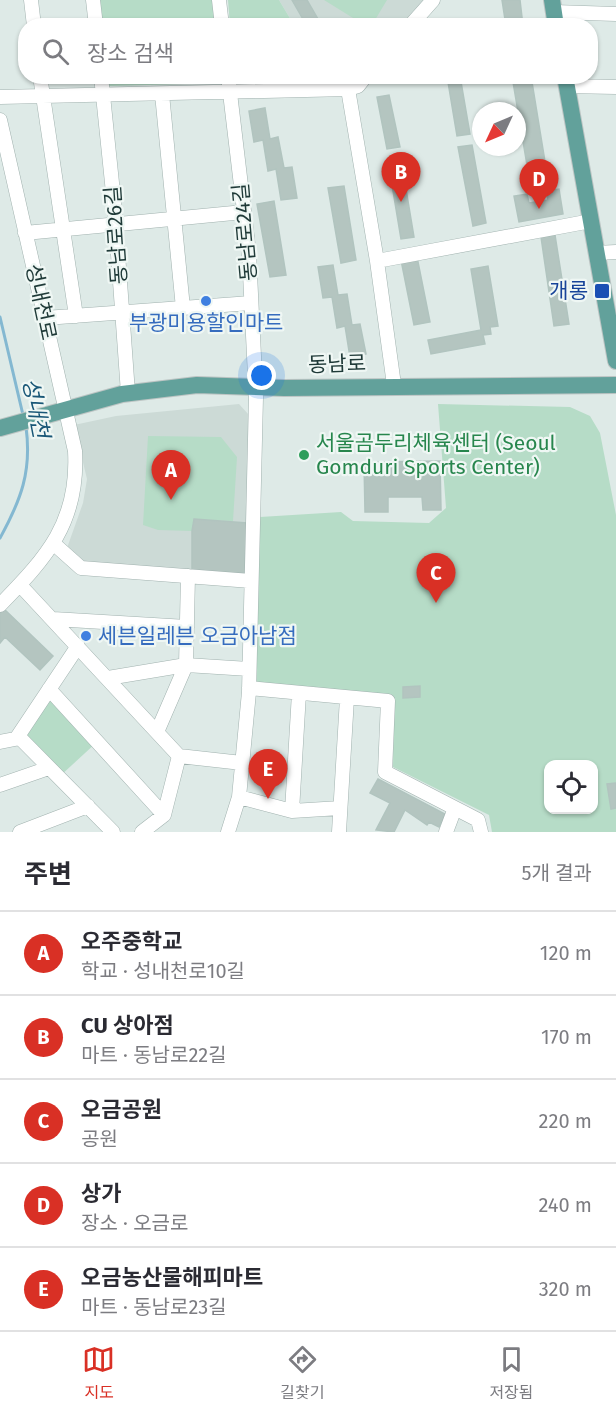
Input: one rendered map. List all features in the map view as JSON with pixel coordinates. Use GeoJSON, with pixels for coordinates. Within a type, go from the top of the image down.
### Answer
{"type":"FeatureCollection","features":[{"type":"Feature","properties":{"kind":"main road"},"geometry":{"type":"LineString","coordinates":[[567,84],[616,361]]}},
{"type":"Feature","properties":{"kind":"main road","name":"동남로"},"geometry":{"type":"LineString","coordinates":[[0,428],[128,393],[196,385],[255,387],[616,385]]}},
{"type":"Feature","properties":{"kind":"street"},"geometry":{"type":"LineString","coordinates":[[31,0],[33,18]]}},
{"type":"Feature","properties":{"kind":"street"},"geometry":{"type":"LineString","coordinates":[[93,0],[95,18]]}},
{"type":"Feature","properties":{"kind":"street"},"geometry":{"type":"LineString","coordinates":[[219,0],[221,18]]}},
{"type":"Feature","properties":{"kind":"street"},"geometry":{"type":"LineString","coordinates":[[417,18],[432,0]]}},
{"type":"Feature","properties":{"kind":"street"},"geometry":{"type":"LineString","coordinates":[[554,13],[616,14]]}},
{"type":"Feature","properties":{"kind":"street"},"geometry":{"type":"LineString","coordinates":[[41,84],[76,316]]}},
{"type":"Feature","properties":{"kind":"street","name":"동남로26길"},"geometry":{"type":"LineString","coordinates":[[102,84],[116,225],[128,393]]}},
{"type":"Feature","properties":{"kind":"street","name":"동남로24길"},"geometry":{"type":"LineString","coordinates":[[228,832],[239,797],[249,688],[255,387],[244,212],[229,84]]}},
{"type":"Feature","properties":{"kind":"street"},"geometry":{"type":"LineString","coordinates":[[0,97],[230,94],[348,89],[360,84]]}},
{"type":"Feature","properties":{"kind":"street"},"geometry":{"type":"LineString","coordinates":[[591,84],[616,87]]}},
{"type":"Feature","properties":{"kind":"street"},"geometry":{"type":"LineString","coordinates":[[348,89],[377,261],[394,386]]}},
{"type":"Feature","properties":{"kind":"street"},"geometry":{"type":"LineString","coordinates":[[162,94],[183,308]]}},
{"type":"Feature","properties":{"kind":"street","name":"성내천로"},"geometry":{"type":"LineString","coordinates":[[0,120],[63,409],[75,451],[76,480],[72,503],[53,543],[0,606]]}},
{"type":"Feature","properties":{"kind":"street"},"geometry":{"type":"LineString","coordinates":[[26,233],[244,212]]}},
{"type":"Feature","properties":{"kind":"street"},"geometry":{"type":"LineString","coordinates":[[377,261],[591,221]]}},
{"type":"Feature","properties":{"kind":"street"},"geometry":{"type":"LineString","coordinates":[[596,253],[616,252]]}},
{"type":"Feature","properties":{"kind":"street"},"geometry":{"type":"LineString","coordinates":[[45,318],[251,303]]}},
{"type":"Feature","properties":{"kind":"street"},"geometry":{"type":"LineString","coordinates":[[53,543],[81,568],[251,581]]}},
{"type":"Feature","properties":{"kind":"street"},"geometry":{"type":"LineString","coordinates":[[157,732],[186,665],[188,576]]}},
{"type":"Feature","properties":{"kind":"street"},"geometry":{"type":"LineString","coordinates":[[20,585],[179,756],[242,763]]}},
{"type":"Feature","properties":{"kind":"street"},"geometry":{"type":"LineString","coordinates":[[53,620],[187,627]]}},
{"type":"Feature","properties":{"kind":"street"},"geometry":{"type":"LineString","coordinates":[[0,742],[19,737],[78,645]]}},
{"type":"Feature","properties":{"kind":"street"},"geometry":{"type":"LineString","coordinates":[[108,678],[186,665],[249,669]]}},
{"type":"Feature","properties":{"kind":"street"},"geometry":{"type":"LineString","coordinates":[[249,688],[388,701],[385,772],[478,820],[481,832]]}},
{"type":"Feature","properties":{"kind":"street"},"geometry":{"type":"LineString","coordinates":[[49,689],[164,815]]}},
{"type":"Feature","properties":{"kind":"street"},"geometry":{"type":"LineString","coordinates":[[292,811],[299,693]]}},
{"type":"Feature","properties":{"kind":"street"},"geometry":{"type":"LineString","coordinates":[[339,832],[347,698]]}},
{"type":"Feature","properties":{"kind":"street"},"geometry":{"type":"LineString","coordinates":[[19,737],[113,832]]}},
{"type":"Feature","properties":{"kind":"street"},"geometry":{"type":"LineString","coordinates":[[142,832],[164,815],[179,756]]}},
{"type":"Feature","properties":{"kind":"street"},"geometry":{"type":"LineString","coordinates":[[0,785],[50,768]]}},
{"type":"Feature","properties":{"kind":"street"},"geometry":{"type":"LineString","coordinates":[[239,797],[292,811],[340,808]]}},
{"type":"Feature","properties":{"kind":"street"},"geometry":{"type":"LineString","coordinates":[[20,832],[88,806]]}},
{"type":"Feature","properties":{"kind":"street"},"geometry":{"type":"LineString","coordinates":[[446,832],[455,808]]}},
{"type":"Feature","properties":{"kind":"street"},"geometry":{"type":"LineString","coordinates":[[232,817],[243,832]]}},
{"type":"Feature","properties":{"kind":"shaded area"},"geometry":{"type":"Polygon","coordinates":[[[279,0],[431,0],[415,18],[290,18],[279,0]]]}},
{"type":"Feature","properties":{"kind":"shaded area"},"geometry":{"type":"Polygon","coordinates":[[[239,404],[249,415],[246,575],[83,563],[67,548],[83,503],[87,479],[74,425],[116,416],[239,404]]]}},
{"type":"Feature","properties":{"kind":"green space"},"geometry":{"type":"Polygon","coordinates":[[[98,0],[213,0],[215,18],[101,18],[98,0]]]}},
{"type":"Feature","properties":{"kind":"green space"},"geometry":{"type":"Polygon","coordinates":[[[228,0],[279,0],[290,18],[229,18],[228,0]]]}},
{"type":"Feature","properties":{"kind":"green space"},"geometry":{"type":"Polygon","coordinates":[[[324,0],[387,0],[376,18],[353,18],[324,0]]]}},
{"type":"Feature","properties":{"kind":"green space"},"geometry":{"type":"Polygon","coordinates":[[[109,84],[185,84],[109,86],[109,84]]]}},
{"type":"Feature","properties":{"kind":"green space"},"geometry":{"type":"Polygon","coordinates":[[[236,84],[309,84],[237,89],[236,84]]]}},
{"type":"Feature","properties":{"kind":"green space"},"geometry":{"type":"Polygon","coordinates":[[[438,404],[570,407],[590,416],[600,433],[616,515],[616,832],[492,832],[489,815],[393,767],[394,697],[254,683],[260,517],[341,512],[353,521],[429,523],[446,508],[438,404]]]}},
{"type":"Feature","properties":{"kind":"green space"},"geometry":{"type":"Polygon","coordinates":[[[148,436],[221,437],[237,457],[233,521],[195,520],[192,531],[158,530],[143,525],[148,436]]]}},
{"type":"Feature","properties":{"kind":"green space"},"geometry":{"type":"Polygon","coordinates":[[[49,689],[97,742],[59,777],[20,738],[49,689]]]}},
{"type":"Feature","properties":{"kind":"building"},"geometry":{"type":"Polygon","coordinates":[[[292,0],[307,0],[317,18],[302,18],[292,0]]]}},
{"type":"Feature","properties":{"kind":"building"},"geometry":{"type":"Polygon","coordinates":[[[502,0],[520,0],[522,18],[505,18],[502,0]]]}},
{"type":"Feature","properties":{"kind":"building"},"geometry":{"type":"Polygon","coordinates":[[[448,84],[461,84],[470,134],[457,136],[448,84]]]}},
{"type":"Feature","properties":{"kind":"building"},"geometry":{"type":"Polygon","coordinates":[[[513,84],[532,84],[547,174],[529,177],[525,156],[526,102],[516,102],[513,84]]]}},
{"type":"Feature","properties":{"kind":"building"},"geometry":{"type":"Polygon","coordinates":[[[389,95],[400,147],[387,149],[377,97],[389,95]]]}},
{"type":"Feature","properties":{"kind":"building"},"geometry":{"type":"Polygon","coordinates":[[[265,108],[270,139],[278,137],[284,168],[292,167],[297,198],[281,200],[276,169],[268,171],[263,140],[254,142],[249,111],[265,108]]]}},
{"type":"Feature","properties":{"kind":"building"},"geometry":{"type":"Polygon","coordinates":[[[472,145],[472,156],[474,156],[486,223],[473,226],[458,147],[472,145]]]}},
{"type":"Feature","properties":{"kind":"building"},"geometry":{"type":"Polygon","coordinates":[[[401,159],[414,237],[401,239],[388,161],[401,159]]]}},
{"type":"Feature","properties":{"kind":"building"},"geometry":{"type":"Polygon","coordinates":[[[344,186],[356,260],[341,263],[328,188],[344,186]]]}},
{"type":"Feature","properties":{"kind":"building"},"geometry":{"type":"Polygon","coordinates":[[[559,189],[563,214],[519,222],[514,196],[527,194],[529,203],[548,200],[546,191],[559,189]]]}},
{"type":"Feature","properties":{"kind":"building"},"geometry":{"type":"Polygon","coordinates":[[[274,201],[286,275],[270,277],[257,204],[274,201]]]}},
{"type":"Feature","properties":{"kind":"building"},"geometry":{"type":"Polygon","coordinates":[[[555,235],[569,324],[554,326],[541,237],[555,235]]]}},
{"type":"Feature","properties":{"kind":"building"},"geometry":{"type":"Polygon","coordinates":[[[417,257],[430,322],[414,325],[401,260],[417,257]]]}},
{"type":"Feature","properties":{"kind":"building"},"geometry":{"type":"Polygon","coordinates":[[[333,265],[338,295],[347,294],[352,325],[360,324],[366,354],[350,357],[345,326],[337,328],[332,297],[323,298],[318,267],[333,265]]]}},
{"type":"Feature","properties":{"kind":"building"},"geometry":{"type":"Polygon","coordinates":[[[488,266],[498,326],[490,327],[491,334],[483,335],[485,344],[431,354],[428,340],[481,330],[471,269],[488,266]]]}},
{"type":"Feature","properties":{"kind":"building"},"geometry":{"type":"Polygon","coordinates":[[[440,461],[441,510],[423,510],[422,497],[388,497],[388,512],[365,512],[364,462],[440,461]]]}},
{"type":"Feature","properties":{"kind":"building"},"geometry":{"type":"Polygon","coordinates":[[[194,519],[247,523],[246,575],[192,571],[194,519]]]}},
{"type":"Feature","properties":{"kind":"building"},"geometry":{"type":"Polygon","coordinates":[[[3,608],[53,656],[40,670],[5,637],[0,643],[0,612],[3,608]]]}},
{"type":"Feature","properties":{"kind":"building"},"geometry":{"type":"Polygon","coordinates":[[[420,686],[420,697],[403,698],[403,687],[420,686]]]}},
{"type":"Feature","properties":{"kind":"building"},"geometry":{"type":"Polygon","coordinates":[[[378,779],[445,814],[439,827],[429,822],[427,825],[405,810],[394,832],[376,830],[390,803],[370,793],[378,779]]]}},
{"type":"Feature","properties":{"kind":"building"},"geometry":{"type":"Polygon","coordinates":[[[616,783],[616,808],[611,809],[607,784],[616,783]]]}},
{"type":"Feature","properties":{"kind":"waterway","name":"성내천"},"geometry":{"type":"LineString","coordinates":[[0,317],[23,415]]}},
{"type":"Feature","properties":{"kind":"waterway","name":"성내천"},"geometry":{"type":"LineString","coordinates":[[0,538],[14,511],[23,485],[27,458],[26,427]]}},
{"type":"Feature","properties":{"kind":"place","name":"CU 상아점"},"geometry":{"type":"Point","coordinates":[401,202]}},
{"type":"Feature","properties":{"kind":"place","name":"상가"},"geometry":{"type":"Point","coordinates":[539,209]}},
{"type":"Feature","properties":{"kind":"place","name":"개롱"},"geometry":{"type":"Point","coordinates":[602,291]}},
{"type":"Feature","properties":{"kind":"place","name":"부광미용할인마트"},"geometry":{"type":"Point","coordinates":[206,301]}},
{"type":"Feature","properties":{"kind":"place","name":"서울곰두리체육센터 (Seoul Gomduri Sports Center)"},"geometry":{"type":"Point","coordinates":[304,455]}},
{"type":"Feature","properties":{"kind":"place","name":"오주중학교"},"geometry":{"type":"Point","coordinates":[171,500]}},
{"type":"Feature","properties":{"kind":"place","name":"오금공원"},"geometry":{"type":"Point","coordinates":[436,603]}},
{"type":"Feature","properties":{"kind":"place","name":"세븐일레븐 오금아남점"},"geometry":{"type":"Point","coordinates":[86,636]}},
{"type":"Feature","properties":{"kind":"place","name":"오금농산물해피마트"},"geometry":{"type":"Point","coordinates":[268,799]}}]}
